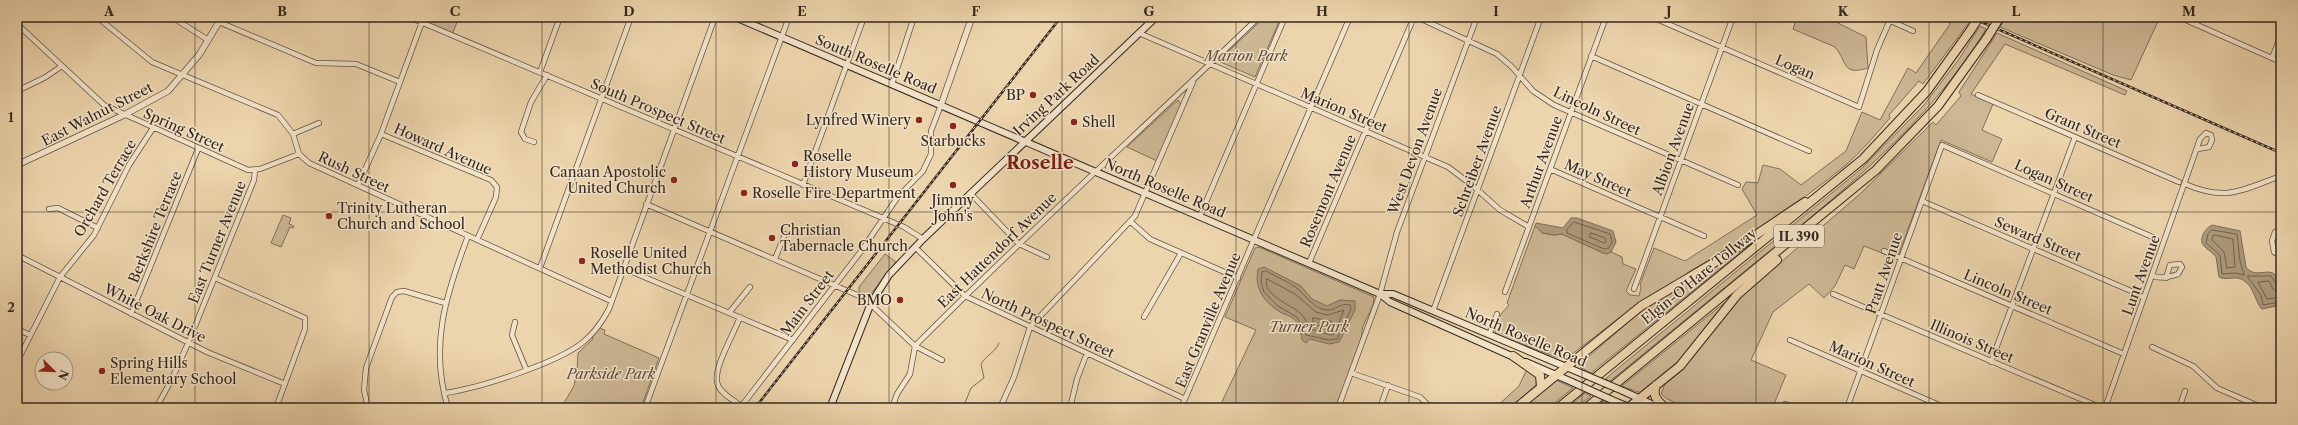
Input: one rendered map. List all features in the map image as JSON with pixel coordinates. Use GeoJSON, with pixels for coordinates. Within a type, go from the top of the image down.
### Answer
{"type":"FeatureCollection","features":[{"type":"Feature","properties":{"kind":"highway","name":"Elgin-O'Hare Tollway"},"geometry":{"type":"LineString","coordinates":[[1558,408],[1832,186],[1863,159],[1906,115],[1939,75],[1979,17]]}},
{"type":"Feature","properties":{"kind":"highway","name":"IL 390"},"geometry":{"type":"LineString","coordinates":[[1586,408],[1858,187],[1910,137],[1956,82],[2000,17]]}},
{"type":"Feature","properties":{"kind":"highway"},"geometry":{"type":"LineString","coordinates":[[1516,408],[1641,306],[1718,261],[1832,186]]}},
{"type":"Feature","properties":{"kind":"highway"},"geometry":{"type":"LineString","coordinates":[[1630,408],[1689,356],[1737,295],[1800,240],[1808,228]]}},
{"type":"Feature","properties":{"kind":"highway"},"geometry":{"type":"LineString","coordinates":[[1513,356],[1540,375],[1541,387]]}},
{"type":"Feature","properties":{"kind":"highway"},"geometry":{"type":"LineString","coordinates":[[1656,385],[1654,391],[1656,399],[1665,408]]}},
{"type":"Feature","properties":{"kind":"main road","name":"South Roselle Road"},"geometry":{"type":"LineString","coordinates":[[735,17],[940,105]]}},
{"type":"Feature","properties":{"kind":"main road","name":"Irving Park Road"},"geometry":{"type":"LineString","coordinates":[[830,408],[871,303],[889,275],[923,239],[1156,17]]}},
{"type":"Feature","properties":{"kind":"main road","name":"North Roselle Road"},"geometry":{"type":"LineString","coordinates":[[940,105],[1380,294],[1390,302],[1630,408]]}},
{"type":"Feature","properties":{"kind":"main road","name":"North Roselle Road"},"geometry":{"type":"LineString","coordinates":[[1380,294],[1393,294],[1660,408]]}},
{"type":"Feature","properties":{"kind":"street","name":"Rush Street"},"geometry":{"type":"LineString","coordinates":[[97,17],[152,62],[278,115],[293,134],[300,154],[309,163],[611,301]]}},
{"type":"Feature","properties":{"kind":"street"},"geometry":{"type":"LineString","coordinates":[[172,17],[208,40]]}},
{"type":"Feature","properties":{"kind":"street","name":"South Prospect Street"},"geometry":{"type":"LineString","coordinates":[[409,17],[674,128],[738,157],[899,225],[923,239]]}},
{"type":"Feature","properties":{"kind":"street"},"geometry":{"type":"LineString","coordinates":[[540,72],[560,17]]}},
{"type":"Feature","properties":{"kind":"street"},"geometry":{"type":"LineString","coordinates":[[540,268],[631,17]]}},
{"type":"Feature","properties":{"kind":"street"},"geometry":{"type":"LineString","coordinates":[[444,393],[475,388],[561,356],[584,342],[599,326],[611,301],[714,17]]}},
{"type":"Feature","properties":{"kind":"street"},"geometry":{"type":"LineString","coordinates":[[645,408],[688,295],[789,17]]}},
{"type":"Feature","properties":{"kind":"street"},"geometry":{"type":"LineString","coordinates":[[803,185],[864,17]]}},
{"type":"Feature","properties":{"kind":"street"},"geometry":{"type":"LineString","coordinates":[[892,84],[914,17]]}},
{"type":"Feature","properties":{"kind":"street"},"geometry":{"type":"LineString","coordinates":[[940,105],[972,17]]}},
{"type":"Feature","properties":{"kind":"street"},"geometry":{"type":"LineString","coordinates":[[1000,408],[1014,377],[1030,327],[1131,222],[1194,81],[1259,17]]}},
{"type":"Feature","properties":{"kind":"street"},"geometry":{"type":"LineString","coordinates":[[1200,216],[1286,17]]}},
{"type":"Feature","properties":{"kind":"street","name":"East Granville Avenue"},"geometry":{"type":"LineString","coordinates":[[1180,408],[1238,278],[1350,17]]}},
{"type":"Feature","properties":{"kind":"street","name":"Rosemont Avenue"},"geometry":{"type":"LineString","coordinates":[[1309,263],[1414,17]]}},
{"type":"Feature","properties":{"kind":"street","name":"Lincoln Street"},"geometry":{"type":"LineString","coordinates":[[1417,17],[1468,39],[1497,54],[1512,67],[1533,91],[1554,105],[1738,185]]}},
{"type":"Feature","properties":{"kind":"street","name":"West Devon Avenue"},"geometry":{"type":"LineString","coordinates":[[1338,408],[1380,294],[1397,232],[1477,17]]}},
{"type":"Feature","properties":{"kind":"street","name":"Schreiber Avenue"},"geometry":{"type":"LineString","coordinates":[[1433,311],[1541,17]]}},
{"type":"Feature","properties":{"kind":"street","name":"Arthur Avenue"},"geometry":{"type":"LineString","coordinates":[[1505,292],[1606,17]]}},
{"type":"Feature","properties":{"kind":"street"},"geometry":{"type":"LineString","coordinates":[[1652,17],[1721,47]]}},
{"type":"Feature","properties":{"kind":"street","name":"Albion Avenue"},"geometry":{"type":"LineString","coordinates":[[1634,289],[1733,17]]}},
{"type":"Feature","properties":{"kind":"street"},"geometry":{"type":"LineString","coordinates":[[1882,17],[1913,31]]}},
{"type":"Feature","properties":{"kind":"street"},"geometry":{"type":"LineString","coordinates":[[2179,17],[2281,62]]}},
{"type":"Feature","properties":{"kind":"street"},"geometry":{"type":"LineString","coordinates":[[2196,24],[2199,17]]}},
{"type":"Feature","properties":{"kind":"street","name":"East Walnut Street"},"geometry":{"type":"LineString","coordinates":[[17,165],[124,115],[168,91],[184,75],[221,20]]}},
{"type":"Feature","properties":{"kind":"street"},"geometry":{"type":"LineString","coordinates":[[221,20],[316,63],[356,64],[400,82]]}},
{"type":"Feature","properties":{"kind":"street","name":"Logan"},"geometry":{"type":"LineString","coordinates":[[1721,47],[1859,107],[1877,50],[1890,20]]}},
{"type":"Feature","properties":{"kind":"street"},"geometry":{"type":"LineString","coordinates":[[358,185],[381,134],[422,22]]}},
{"type":"Feature","properties":{"kind":"street","name":"Spring Street"},"geometry":{"type":"LineString","coordinates":[[17,24],[95,98],[124,115],[198,149],[243,169],[255,170]]}},
{"type":"Feature","properties":{"kind":"street","name":"Marion Street"},"geometry":{"type":"LineString","coordinates":[[1139,33],[1425,156],[1454,170],[1500,210],[1529,227]]}},
{"type":"Feature","properties":{"kind":"street"},"geometry":{"type":"LineString","coordinates":[[2272,58],[2281,35]]}},
{"type":"Feature","properties":{"kind":"street"},"geometry":{"type":"LineString","coordinates":[[1591,56],[1809,151]]}},
{"type":"Feature","properties":{"kind":"street"},"geometry":{"type":"LineString","coordinates":[[17,90],[44,78],[62,66]]}},
{"type":"Feature","properties":{"kind":"street"},"geometry":{"type":"LineString","coordinates":[[534,142],[524,139],[521,132],[531,102],[547,75]]}},
{"type":"Feature","properties":{"kind":"street","name":"East Hattendorf Avenue"},"geometry":{"type":"LineString","coordinates":[[915,346],[1094,171],[1194,81]]}},
{"type":"Feature","properties":{"kind":"street","name":"Grant Street"},"geometry":{"type":"LineString","coordinates":[[1978,95],[2179,182]]}},
{"type":"Feature","properties":{"kind":"street","name":"Main Street"},"geometry":{"type":"LineString","coordinates":[[740,407],[862,250],[882,218],[897,198],[916,181],[928,162],[931,154],[931,131],[940,105]]}},
{"type":"Feature","properties":{"kind":"street"},"geometry":{"type":"LineString","coordinates":[[293,134],[319,123]]}},
{"type":"Feature","properties":{"kind":"street","name":"Orchard Terrace"},"geometry":{"type":"LineString","coordinates":[[17,362],[60,277],[98,228],[129,165],[153,128]]}},
{"type":"Feature","properties":{"kind":"street","name":"Howard Avenue"},"geometry":{"type":"LineString","coordinates":[[381,134],[491,180],[497,187],[496,197],[477,240]]}},
{"type":"Feature","properties":{"kind":"street"},"geometry":{"type":"LineString","coordinates":[[1992,362],[2075,137]]}},
{"type":"Feature","properties":{"kind":"street","name":"Logan Street"},"geometry":{"type":"LineString","coordinates":[[1942,145],[2157,239]]}},
{"type":"Feature","properties":{"kind":"street","name":"Pratt Avenue"},"geometry":{"type":"LineString","coordinates":[[1847,408],[1942,145]]}},
{"type":"Feature","properties":{"kind":"street","name":"Berkshire Terrace"},"geometry":{"type":"LineString","coordinates":[[132,314],[198,149]]}},
{"type":"Feature","properties":{"kind":"street","name":"Lunt Avenue"},"geometry":{"type":"LineString","coordinates":[[2103,408],[2198,149]]}},
{"type":"Feature","properties":{"kind":"street"},"geometry":{"type":"LineString","coordinates":[[255,170],[300,154]]}},
{"type":"Feature","properties":{"kind":"street","name":"May Street"},"geometry":{"type":"LineString","coordinates":[[1550,169],[1660,217]]}},
{"type":"Feature","properties":{"kind":"street","name":"East Turner Avenue"},"geometry":{"type":"LineString","coordinates":[[156,408],[172,379],[189,341],[254,180],[255,170]]}},
{"type":"Feature","properties":{"kind":"street"},"geometry":{"type":"LineString","coordinates":[[2185,184],[2209,194],[2229,194],[2281,176]]}},
{"type":"Feature","properties":{"kind":"street"},"geometry":{"type":"LineString","coordinates":[[971,194],[1019,244],[1047,257]]}},
{"type":"Feature","properties":{"kind":"street","name":"Seward Street"},"geometry":{"type":"LineString","coordinates":[[1922,201],[2144,298]]}},
{"type":"Feature","properties":{"kind":"street"},"geometry":{"type":"LineString","coordinates":[[646,204],[835,285],[871,303],[915,346],[942,360]]}},
{"type":"Feature","properties":{"kind":"street"},"geometry":{"type":"LineString","coordinates":[[49,209],[58,208],[98,228]]}},
{"type":"Feature","properties":{"kind":"street"},"geometry":{"type":"LineString","coordinates":[[1660,217],[1704,236]]}},
{"type":"Feature","properties":{"kind":"street"},"geometry":{"type":"LineString","coordinates":[[1131,222],[1147,237],[1238,278]]}},
{"type":"Feature","properties":{"kind":"street"},"geometry":{"type":"LineString","coordinates":[[2281,232],[2275,232],[2272,236],[2272,247],[2274,252],[2277,254],[2281,253]]}},
{"type":"Feature","properties":{"kind":"street"},"geometry":{"type":"LineString","coordinates":[[775,259],[785,234]]}},
{"type":"Feature","properties":{"kind":"street"},"geometry":{"type":"LineString","coordinates":[[448,408],[444,393],[440,349],[445,303],[468,236]]}},
{"type":"Feature","properties":{"kind":"street","name":"North Prospect Street"},"geometry":{"type":"LineString","coordinates":[[915,247],[965,296],[1185,399]]}},
{"type":"Feature","properties":{"kind":"street","name":"Lincoln Street"},"geometry":{"type":"LineString","coordinates":[[1884,251],[2124,354]]}},
{"type":"Feature","properties":{"kind":"street"},"geometry":{"type":"LineString","coordinates":[[1144,317],[1181,253]]}},
{"type":"Feature","properties":{"kind":"street","name":"White Oak Drive"},"geometry":{"type":"LineString","coordinates":[[17,255],[132,314],[189,341],[207,352],[285,384]]}},
{"type":"Feature","properties":{"kind":"street"},"geometry":{"type":"LineString","coordinates":[[623,268],[793,340]]}},
{"type":"Feature","properties":{"kind":"street"},"geometry":{"type":"LineString","coordinates":[[2152,276],[2166,278]]}},
{"type":"Feature","properties":{"kind":"street"},"geometry":{"type":"LineString","coordinates":[[215,278],[305,318],[305,328],[276,408]]}},
{"type":"Feature","properties":{"kind":"street"},"geometry":{"type":"LineString","coordinates":[[729,313],[750,287]]}},
{"type":"Feature","properties":{"kind":"street"},"geometry":{"type":"LineString","coordinates":[[368,408],[364,390],[366,368],[390,300],[400,292],[407,292],[445,303]]}},
{"type":"Feature","properties":{"kind":"street","name":"Illinois Street"},"geometry":{"type":"LineString","coordinates":[[1833,294],[2103,408]]}},
{"type":"Feature","properties":{"kind":"street"},"geometry":{"type":"LineString","coordinates":[[1489,335],[1497,314]]}},
{"type":"Feature","properties":{"kind":"street"},"geometry":{"type":"LineString","coordinates":[[740,318],[730,340],[716,379],[720,388],[740,407]]}},
{"type":"Feature","properties":{"kind":"street"},"geometry":{"type":"LineString","coordinates":[[515,322],[512,335],[526,369]]}},
{"type":"Feature","properties":{"kind":"street"},"geometry":{"type":"LineString","coordinates":[[17,329],[30,336]]}},
{"type":"Feature","properties":{"kind":"street","name":"Marion Street"},"geometry":{"type":"LineString","coordinates":[[1790,340],[1946,408]]}},
{"type":"Feature","properties":{"kind":"street"},"geometry":{"type":"LineString","coordinates":[[892,408],[898,394],[910,374],[915,346]]}},
{"type":"Feature","properties":{"kind":"street"},"geometry":{"type":"LineString","coordinates":[[2152,347],[2193,366],[2217,388],[2263,408]]}},
{"type":"Feature","properties":{"kind":"street"},"geometry":{"type":"LineString","coordinates":[[1070,408],[1077,379],[1087,354]]}},
{"type":"Feature","properties":{"kind":"street"},"geometry":{"type":"LineString","coordinates":[[1352,373],[1420,397],[1431,408]]}},
{"type":"Feature","properties":{"kind":"street"},"geometry":{"type":"LineString","coordinates":[[1380,408],[1388,385]]}},
{"type":"Feature","properties":{"kind":"street"},"geometry":{"type":"LineString","coordinates":[[2179,408],[2186,391]]}},
{"type":"Feature","properties":{"kind":"street"},"geometry":{"type":"LineString","coordinates":[[1785,404],[1795,408]]}},
{"type":"Feature","properties":{"kind":"green space"},"geometry":{"type":"Polygon","coordinates":[[[410,17],[459,17],[452,35],[410,17]]]}},
{"type":"Feature","properties":{"kind":"green space","name":"Marion Park"},"geometry":{"type":"Polygon","coordinates":[[[1265,17],[1281,17],[1255,77],[1218,61],[1265,17]]]}},
{"type":"Feature","properties":{"kind":"green space"},"geometry":{"type":"Polygon","coordinates":[[[1797,17],[1826,17],[1866,37],[1868,68],[1859,70],[1849,69],[1835,47],[1793,29],[1797,17]]]}},
{"type":"Feature","properties":{"kind":"green space"},"geometry":{"type":"Polygon","coordinates":[[[1947,17],[1961,17],[1970,21],[1923,84],[1919,81],[1889,115],[1890,118],[1852,160],[1789,208],[1749,235],[1687,273],[1688,275],[1654,294],[1619,318],[1567,358],[1556,357],[1496,334],[1494,328],[1501,314],[1509,305],[1507,303],[1535,226],[1542,233],[1554,235],[1562,234],[1603,253],[1611,252],[1622,257],[1623,264],[1636,269],[1626,291],[1630,295],[1639,296],[1641,288],[1640,284],[1654,248],[1685,261],[1757,215],[1742,189],[1746,182],[1758,183],[1763,165],[1780,169],[1801,185],[1846,151],[1862,112],[1880,120],[1908,68],[1916,73],[1950,24],[1947,17]]]}},
{"type":"Feature","properties":{"kind":"green space"},"geometry":{"type":"Polygon","coordinates":[[[2006,17],[2160,17],[2131,80],[2113,75],[2000,27],[2006,17]]]}},
{"type":"Feature","properties":{"kind":"green space"},"geometry":{"type":"Polygon","coordinates":[[[1980,26],[1986,29],[1965,61],[1916,121],[1889,148],[1802,225],[1610,381],[1605,379],[1861,169],[1924,105],[1959,59],[1980,26]]]}},
{"type":"Feature","properties":{"kind":"green space"},"geometry":{"type":"Polygon","coordinates":[[[1997,33],[2127,91],[2125,95],[2005,44],[1971,94],[1993,104],[1982,130],[2002,139],[1992,162],[1941,140],[1897,259],[1864,246],[1854,269],[1845,265],[1835,286],[1824,298],[1809,284],[1773,312],[1751,360],[1786,375],[1774,404],[1782,408],[1686,408],[1667,399],[1661,394],[1666,381],[1691,359],[1737,300],[1860,194],[1933,122],[1936,125],[1961,96],[1959,92],[1997,33]]]}},
{"type":"Feature","properties":{"kind":"green space"},"geometry":{"type":"Polygon","coordinates":[[[1178,100],[1181,105],[1157,161],[1127,147],[1178,100]]]}},
{"type":"Feature","properties":{"kind":"green space"},"geometry":{"type":"Polygon","coordinates":[[[283,215],[291,218],[289,224],[294,226],[293,228],[290,227],[281,247],[271,243],[283,215]]]}},
{"type":"Feature","properties":{"kind":"green space"},"geometry":{"type":"Polygon","coordinates":[[[1762,235],[1591,373],[1578,366],[1650,303],[1762,235]]]}},
{"type":"Feature","properties":{"kind":"green space","name":"Turner Park"},"geometry":{"type":"Polygon","coordinates":[[[1259,247],[1374,297],[1374,302],[1363,326],[1362,336],[1336,408],[1219,408],[1256,330],[1225,317],[1255,248],[1259,247]]]}},
{"type":"Feature","properties":{"kind":"green space"},"geometry":{"type":"Polygon","coordinates":[[[885,254],[896,262],[870,295],[866,296],[859,292],[859,287],[885,254]]]}},
{"type":"Feature","properties":{"kind":"green space"},"geometry":{"type":"Polygon","coordinates":[[[1729,299],[1681,360],[1642,392],[1622,386],[1729,299]]]}},
{"type":"Feature","properties":{"kind":"green space","name":"Parkside Park"},"geometry":{"type":"Polygon","coordinates":[[[599,328],[605,330],[604,334],[659,358],[641,408],[561,408],[574,386],[578,353],[593,339],[592,336],[599,328]]]}},
{"type":"Feature","properties":{"kind":"green space"},"geometry":{"type":"Polygon","coordinates":[[[1527,369],[1538,377],[1536,385],[1510,408],[1495,408],[1519,386],[1527,369]]]}},
{"type":"Feature","properties":{"kind":"green space"},"geometry":{"type":"Polygon","coordinates":[[[1556,380],[1573,388],[1548,408],[1523,408],[1556,380]]]}},
{"type":"Feature","properties":{"kind":"green space"},"geometry":{"type":"Polygon","coordinates":[[[1585,393],[1591,396],[1576,408],[1567,408],[1585,393]]]}},
{"type":"Feature","properties":{"kind":"green space"},"geometry":{"type":"Polygon","coordinates":[[[1603,401],[1618,408],[1594,408],[1603,401]]]}},
{"type":"Feature","properties":{"kind":"water"},"geometry":{"type":"Polygon","coordinates":[[[1571,218],[1577,218],[1613,231],[1616,242],[1611,252],[1607,254],[1603,253],[1562,234],[1554,235],[1542,233],[1535,226],[1536,223],[1563,228],[1571,218]]]}},
{"type":"Feature","properties":{"kind":"water"},"geometry":{"type":"Polygon","coordinates":[[[2212,225],[2240,231],[2246,267],[2252,272],[2269,272],[2278,278],[2281,305],[2262,309],[2250,287],[2243,280],[2237,278],[2219,277],[2216,257],[2202,243],[2203,234],[2212,225]]]}},
{"type":"Feature","properties":{"kind":"water"},"geometry":{"type":"Polygon","coordinates":[[[1264,267],[1301,286],[1312,299],[1327,306],[1340,300],[1355,301],[1355,310],[1339,342],[1329,344],[1310,339],[1306,343],[1302,340],[1301,332],[1296,321],[1274,308],[1262,294],[1259,288],[1257,276],[1258,269],[1264,267]]]}},
{"type":"Feature","properties":{"kind":"waterway"},"geometry":{"type":"LineString","coordinates":[[963,408],[971,388],[984,378],[981,364],[999,343]]}},
{"type":"Feature","properties":{"kind":"railway"},"geometry":{"type":"LineString","coordinates":[[755,408],[1061,17]]}},
{"type":"Feature","properties":{"kind":"railway"},"geometry":{"type":"LineString","coordinates":[[1970,17],[2281,153]]}},
{"type":"Feature","properties":{"kind":"place","name":"BP"},"geometry":{"type":"Point","coordinates":[1033,95]}},
{"type":"Feature","properties":{"kind":"place","name":"Lynfred Winery"},"geometry":{"type":"Point","coordinates":[919,120]}},
{"type":"Feature","properties":{"kind":"place","name":"Shell"},"geometry":{"type":"Point","coordinates":[1074,122]}},
{"type":"Feature","properties":{"kind":"place","name":"Starbucks"},"geometry":{"type":"Point","coordinates":[953,126]}},
{"type":"Feature","properties":{"kind":"place","name":"Roselle History Museum"},"geometry":{"type":"Point","coordinates":[795,164]}},
{"type":"Feature","properties":{"kind":"place","name":"Canaan Apostolic United Church"},"geometry":{"type":"Point","coordinates":[674,180]}},
{"type":"Feature","properties":{"kind":"place","name":"Jimmy John's"},"geometry":{"type":"Point","coordinates":[953,185]}},
{"type":"Feature","properties":{"kind":"place","name":"Roselle Fire Department"},"geometry":{"type":"Point","coordinates":[744,193]}},
{"type":"Feature","properties":{"kind":"place","name":"Trinity Lutheran Church and School"},"geometry":{"type":"Point","coordinates":[329,216]}},
{"type":"Feature","properties":{"kind":"place","name":"Christian Tabernacle Church"},"geometry":{"type":"Point","coordinates":[772,238]}},
{"type":"Feature","properties":{"kind":"place","name":"Roselle United Methodist Church"},"geometry":{"type":"Point","coordinates":[582,261]}},
{"type":"Feature","properties":{"kind":"place","name":"BMO"},"geometry":{"type":"Point","coordinates":[900,300]}},
{"type":"Feature","properties":{"kind":"place","name":"Spring Hills Elementary School"},"geometry":{"type":"Point","coordinates":[102,371]}},
{"type":"Feature","properties":{"kind":"district","name":"Roselle"},"geometry":{"type":"Point","coordinates":[1040,163]}}]}
